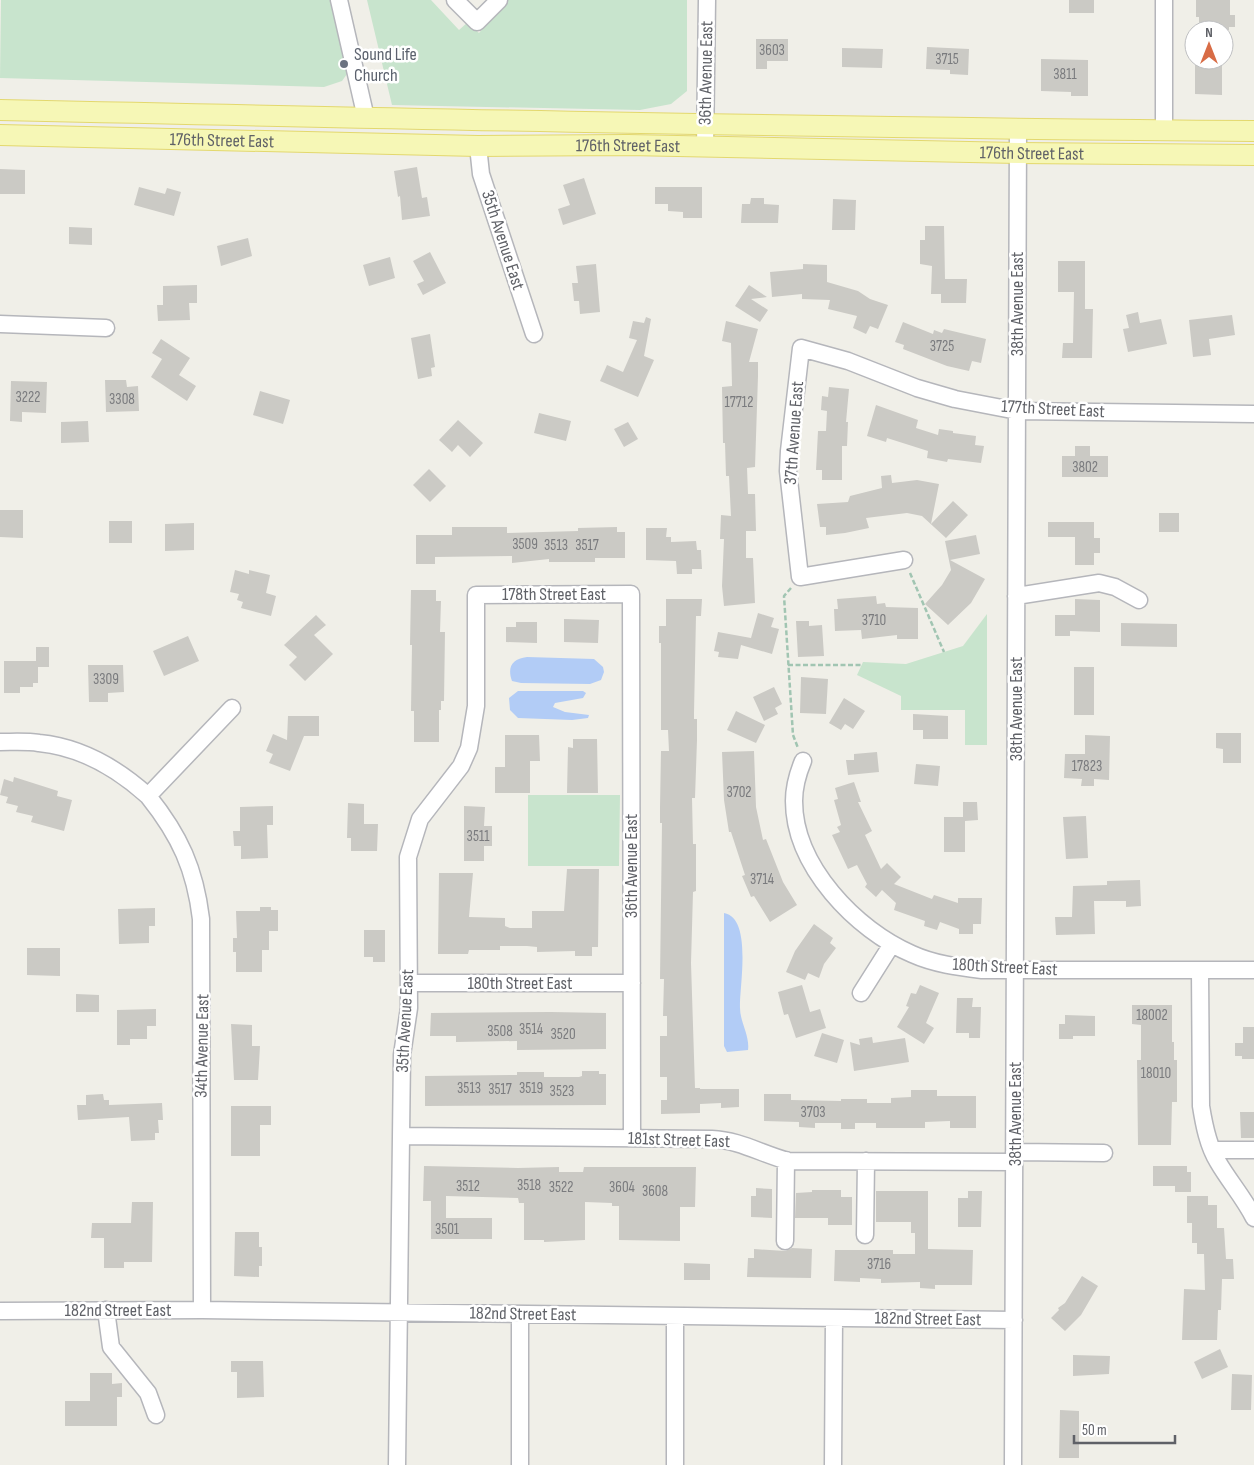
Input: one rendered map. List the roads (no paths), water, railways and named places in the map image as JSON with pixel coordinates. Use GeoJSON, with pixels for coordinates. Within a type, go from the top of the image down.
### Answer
{"type":"FeatureCollection","features":[{"type":"Feature","properties":{"kind":"main road","name":"176th Street East"},"geometry":{"type":"LineString","coordinates":[[0,110],[1018,130],[1254,131]]}},
{"type":"Feature","properties":{"kind":"main road","name":"176th Street East"},"geometry":{"type":"LineString","coordinates":[[0,135],[478,146],[705,147],[1018,154],[1254,155]]}},
{"type":"Feature","properties":{"kind":"street"},"geometry":{"type":"LineString","coordinates":[[339,0],[366,118]]}},
{"type":"Feature","properties":{"kind":"street"},"geometry":{"type":"LineString","coordinates":[[455,0],[476,22],[498,0]]}},
{"type":"Feature","properties":{"kind":"street","name":"36th Avenue East"},"geometry":{"type":"LineString","coordinates":[[705,147],[706,0]]}},
{"type":"Feature","properties":{"kind":"street"},"geometry":{"type":"LineString","coordinates":[[1164,0],[1164,130]]}},
{"type":"Feature","properties":{"kind":"street","name":"38th Avenue East"},"geometry":{"type":"LineString","coordinates":[[1014,1320],[1018,130]]}},
{"type":"Feature","properties":{"kind":"street","name":"35th Avenue East"},"geometry":{"type":"LineString","coordinates":[[478,146],[481,174],[534,334]]}},
{"type":"Feature","properties":{"kind":"street"},"geometry":{"type":"LineString","coordinates":[[0,324],[106,328]]}},
{"type":"Feature","properties":{"kind":"street","name":"177th Street East"},"geometry":{"type":"LineString","coordinates":[[801,348],[848,361],[926,391],[1017,411],[1254,414]]}},
{"type":"Feature","properties":{"kind":"street","name":"37th Avenue East"},"geometry":{"type":"LineString","coordinates":[[801,348],[788,465],[790,500],[800,577],[904,560]]}},
{"type":"Feature","properties":{"kind":"street"},"geometry":{"type":"LineString","coordinates":[[1016,596],[1099,583],[1114,587],[1139,600]]}},
{"type":"Feature","properties":{"kind":"street","name":"35th Avenue East"},"geometry":{"type":"LineString","coordinates":[[397,1465],[402,1055],[409,1008],[408,857],[420,819],[461,766],[469,748],[476,706],[476,594]]}},
{"type":"Feature","properties":{"kind":"street","name":"178th Street East"},"geometry":{"type":"LineString","coordinates":[[476,594],[631,594]]}},
{"type":"Feature","properties":{"kind":"street","name":"36th Avenue East"},"geometry":{"type":"LineString","coordinates":[[631,594],[632,1138]]}},
{"type":"Feature","properties":{"kind":"street"},"geometry":{"type":"LineString","coordinates":[[148,796],[232,708]]}},
{"type":"Feature","properties":{"kind":"street","name":"34th Avenue East"},"geometry":{"type":"LineString","coordinates":[[0,742],[39,743],[92,758],[120,773],[148,796],[172,829],[192,870],[201,919],[202,1310]]}},
{"type":"Feature","properties":{"kind":"street","name":"180th Street East"},"geometry":{"type":"LineString","coordinates":[[803,760],[794,800],[797,825],[805,848],[832,895],[870,930],[892,944],[920,957],[948,965],[982,970],[1254,970]]}},
{"type":"Feature","properties":{"kind":"street"},"geometry":{"type":"LineString","coordinates":[[860,993],[892,944]]}},
{"type":"Feature","properties":{"kind":"street"},"geometry":{"type":"LineString","coordinates":[[1200,970],[1201,1106],[1212,1150],[1254,1218]]}},
{"type":"Feature","properties":{"kind":"street","name":"180th Street East"},"geometry":{"type":"LineString","coordinates":[[409,983],[632,983]]}},
{"type":"Feature","properties":{"kind":"street","name":"181st Street East"},"geometry":{"type":"LineString","coordinates":[[401,1136],[727,1139],[786,1160],[866,1161],[1104,1153]]}},
{"type":"Feature","properties":{"kind":"street"},"geometry":{"type":"LineString","coordinates":[[1212,1150],[1254,1150]]}},
{"type":"Feature","properties":{"kind":"street"},"geometry":{"type":"LineString","coordinates":[[785,1241],[786,1160]]}},
{"type":"Feature","properties":{"kind":"street"},"geometry":{"type":"LineString","coordinates":[[866,1161],[866,1234]]}},
{"type":"Feature","properties":{"kind":"street"},"geometry":{"type":"LineString","coordinates":[[106,1310],[111,1347],[148,1393],[156,1415]]}},
{"type":"Feature","properties":{"kind":"street","name":"182nd Street East"},"geometry":{"type":"LineString","coordinates":[[0,1311],[202,1310],[1014,1320]]}},
{"type":"Feature","properties":{"kind":"street"},"geometry":{"type":"LineString","coordinates":[[520,1314],[520,1465]]}},
{"type":"Feature","properties":{"kind":"street"},"geometry":{"type":"LineString","coordinates":[[675,1316],[675,1465]]}},
{"type":"Feature","properties":{"kind":"street"},"geometry":{"type":"LineString","coordinates":[[833,1465],[834,1318]]}},
{"type":"Feature","properties":{"kind":"street"},"geometry":{"type":"LineString","coordinates":[[1013,1465],[1014,1320]]}},
{"type":"Feature","properties":{"kind":"water"},"geometry":{"type":"Polygon","coordinates":[[[527,657],[594,659],[603,667],[604,672],[601,680],[590,684],[521,683],[512,681],[510,672],[512,665],[514,662],[527,657]]]}},
{"type":"Feature","properties":{"kind":"water"},"geometry":{"type":"Polygon","coordinates":[[[518,691],[583,691],[586,693],[583,698],[555,703],[553,707],[565,712],[589,715],[588,718],[572,720],[518,718],[510,710],[509,698],[518,691]]]}},
{"type":"Feature","properties":{"kind":"water"},"geometry":{"type":"Polygon","coordinates":[[[724,913],[733,918],[739,927],[742,940],[740,1008],[748,1040],[748,1050],[727,1052],[724,1046],[724,913]]]}},
{"type":"Feature","properties":{"kind":"place","name":"Sound Life Church"},"geometry":{"type":"Point","coordinates":[344,64]}}]}
